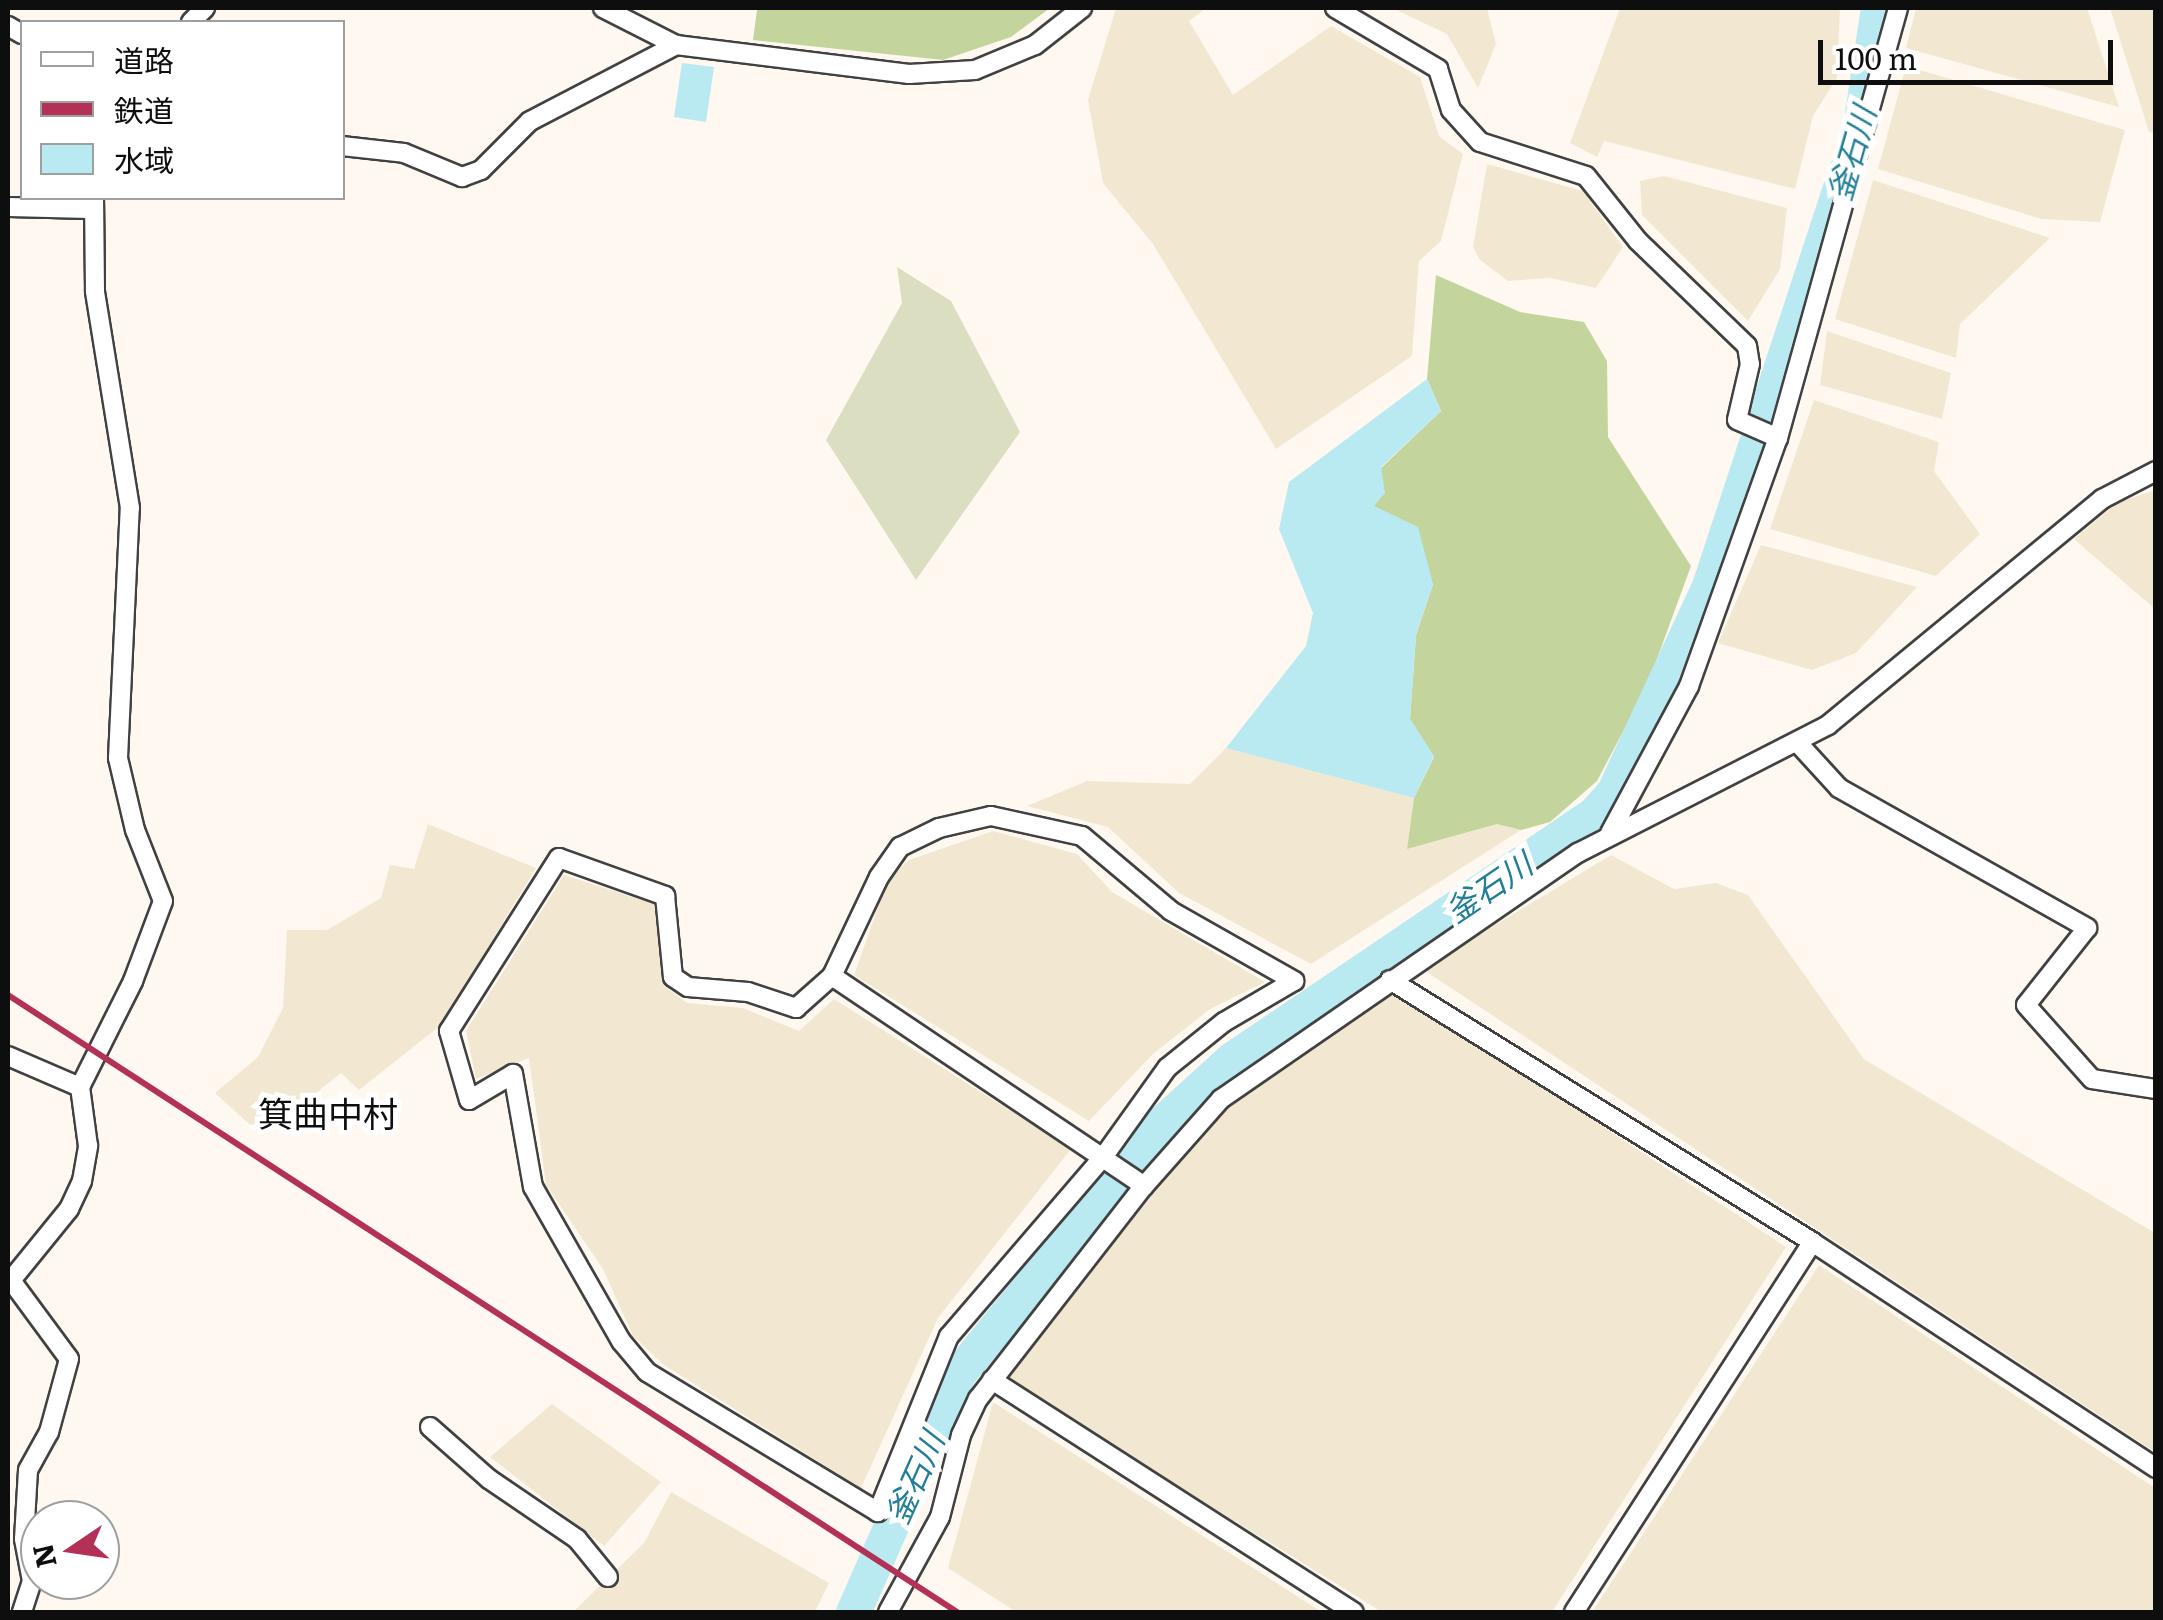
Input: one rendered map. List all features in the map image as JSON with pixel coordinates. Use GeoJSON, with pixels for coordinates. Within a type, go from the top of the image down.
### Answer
{"type":"FeatureCollection","features":[{"type":"Feature","properties":{"kind":"street"},"geometry":{"type":"LineString","coordinates":[[603,8],[676,45],[909,74],[975,70],[1036,44],[1082,8]]}},
{"type":"Feature","properties":{"kind":"street"},"geometry":{"type":"LineString","coordinates":[[1335,8],[1438,69],[1452,110],[1480,142],[1586,176],[1638,242],[1748,346],[1750,364],[1737,420],[1778,438]]}},
{"type":"Feature","properties":{"kind":"street"},"geometry":{"type":"LineString","coordinates":[[1610,834],[1689,686],[1778,438],[1898,8]]}},
{"type":"Feature","properties":{"kind":"street"},"geometry":{"type":"LineString","coordinates":[[345,146],[404,153],[462,177],[481,170],[530,121],[676,45]]}},
{"type":"Feature","properties":{"kind":"street"},"geometry":{"type":"LineString","coordinates":[[8,207],[92,203],[95,291],[130,508],[118,758],[135,830],[163,901],[133,981],[80,1086],[88,1146],[82,1181],[10,1284],[69,1359],[49,1432],[28,1470],[24,1539],[32,1582],[22,1612]]}},
{"type":"Feature","properties":{"kind":"street"},"geometry":{"type":"LineString","coordinates":[[888,1612],[940,1517],[961,1436],[992,1380],[1138,1182],[1221,1100],[1390,980],[1610,834],[1634,829],[1797,742],[1869,696],[2102,499],[2156,471]]}},
{"type":"Feature","properties":{"kind":"street"},"geometry":{"type":"LineString","coordinates":[[1797,742],[1839,788],[2086,928],[2026,1005],[2092,1079],[2156,1090]]}},
{"type":"Feature","properties":{"kind":"street"},"geometry":{"type":"LineString","coordinates":[[991,816],[1082,836],[1171,912],[1294,981],[1224,1022],[1167,1068],[1106,1158],[950,1336],[878,1512],[647,1372],[620,1340],[533,1187],[514,1074],[469,1100],[449,1031],[559,858],[666,896],[674,978],[688,988],[748,992],[796,1008],[832,976],[879,877],[900,848],[939,828],[991,816]]}},
{"type":"Feature","properties":{"kind":"street"},"geometry":{"type":"LineString","coordinates":[[832,976],[1138,1182]]}},
{"type":"Feature","properties":{"kind":"street"},"geometry":{"type":"LineString","coordinates":[[1390,980],[1812,1242],[2156,1468]]}},
{"type":"Feature","properties":{"kind":"street"},"geometry":{"type":"LineString","coordinates":[[8,1056],[80,1086]]}},
{"type":"Feature","properties":{"kind":"street"},"geometry":{"type":"LineString","coordinates":[[1574,1612],[1812,1242]]}},
{"type":"Feature","properties":{"kind":"street"},"geometry":{"type":"LineString","coordinates":[[992,1380],[1354,1612]]}},
{"type":"Feature","properties":{"kind":"street"},"geometry":{"type":"LineString","coordinates":[[430,1427],[489,1478],[577,1539],[608,1577]]}},
{"type":"Feature","properties":{"kind":"shaded area"},"geometry":{"type":"Polygon","coordinates":[[[1116,8],[1206,8],[1189,21],[1233,95],[1331,26],[1420,77],[1439,136],[1463,154],[1441,241],[1419,261],[1412,356],[1276,449],[1153,244],[1103,183],[1088,100],[1116,8]]]}},
{"type":"Feature","properties":{"kind":"shaded area"},"geometry":{"type":"Polygon","coordinates":[[[1392,8],[1487,8],[1496,44],[1478,88],[1447,34],[1392,8]]]}},
{"type":"Feature","properties":{"kind":"shaded area"},"geometry":{"type":"Polygon","coordinates":[[[1620,8],[1840,8],[1837,78],[1813,116],[1795,189],[1604,141],[1597,157],[1570,143],[1620,8]]]}},
{"type":"Feature","properties":{"kind":"shaded area"},"geometry":{"type":"Polygon","coordinates":[[[1916,8],[2087,8],[2119,107],[1906,48],[1916,8]]]}},
{"type":"Feature","properties":{"kind":"shaded area"},"geometry":{"type":"Polygon","coordinates":[[[2110,8],[2155,8],[2155,132],[2149,132],[2110,8]]]}},
{"type":"Feature","properties":{"kind":"shaded area"},"geometry":{"type":"Polygon","coordinates":[[[1906,66],[2125,130],[2100,222],[2041,219],[1878,169],[1906,66]]]}},
{"type":"Feature","properties":{"kind":"shaded area"},"geometry":{"type":"Polygon","coordinates":[[[1487,164],[1583,191],[1623,247],[1596,288],[1550,278],[1508,281],[1480,260],[1473,247],[1487,164]]]}},
{"type":"Feature","properties":{"kind":"shaded area"},"geometry":{"type":"Polygon","coordinates":[[[1664,176],[1787,208],[1780,269],[1748,321],[1642,215],[1640,181],[1664,176]]]}},
{"type":"Feature","properties":{"kind":"shaded area"},"geometry":{"type":"Polygon","coordinates":[[[1873,180],[2050,238],[1960,324],[1956,358],[1835,319],[1873,180]]]}},
{"type":"Feature","properties":{"kind":"shaded area"},"geometry":{"type":"Polygon","coordinates":[[[1827,331],[1951,373],[1942,419],[1820,385],[1827,331]]]}},
{"type":"Feature","properties":{"kind":"shaded area"},"geometry":{"type":"Polygon","coordinates":[[[1814,400],[1939,442],[1934,471],[1980,534],[1936,576],[1770,529],[1814,400]]]}},
{"type":"Feature","properties":{"kind":"shaded area"},"geometry":{"type":"Polygon","coordinates":[[[2156,490],[2155,609],[2074,539],[2117,503],[2156,490]]]}},
{"type":"Feature","properties":{"kind":"shaded area"},"geometry":{"type":"Polygon","coordinates":[[[1761,545],[1917,587],[1856,653],[1812,670],[1718,643],[1761,545]]]}},
{"type":"Feature","properties":{"kind":"shaded area"},"geometry":{"type":"Polygon","coordinates":[[[1226,748],[1414,798],[1407,849],[1497,824],[1521,830],[1311,964],[1179,893],[1108,827],[1027,806],[1087,781],[1190,784],[1226,748]]]}},
{"type":"Feature","properties":{"kind":"shaded area"},"geometry":{"type":"Polygon","coordinates":[[[428,824],[536,868],[441,1025],[359,1090],[341,1073],[262,1136],[215,1093],[258,1057],[283,1008],[287,930],[327,930],[381,898],[390,865],[414,869],[428,824]]]}},
{"type":"Feature","properties":{"kind":"shaded area"},"geometry":{"type":"Polygon","coordinates":[[[993,831],[1077,854],[1112,892],[1265,982],[1210,1009],[1153,1054],[1089,1121],[854,975],[888,879],[909,860],[993,831]]]}},
{"type":"Feature","properties":{"kind":"shaded area"},"geometry":{"type":"Polygon","coordinates":[[[1611,855],[1674,889],[1716,883],[1748,895],[1864,1059],[2155,1233],[2155,1452],[1422,969],[1611,855]]]}},
{"type":"Feature","properties":{"kind":"shaded area"},"geometry":{"type":"Polygon","coordinates":[[[564,875],[654,904],[664,986],[687,1003],[743,1008],[799,1031],[834,999],[1071,1149],[938,1318],[861,1488],[664,1365],[633,1336],[603,1269],[546,1185],[529,1058],[476,1079],[466,1031],[564,875]]]}},
{"type":"Feature","properties":{"kind":"shaded area"},"geometry":{"type":"Polygon","coordinates":[[[1395,990],[1786,1247],[1552,1612],[1382,1612],[1005,1379],[1206,1128],[1259,1079],[1395,990]]]}},
{"type":"Feature","properties":{"kind":"shaded area"},"geometry":{"type":"Polygon","coordinates":[[[1819,1265],[2155,1488],[2155,1612],[1592,1612],[1819,1265]]]}},
{"type":"Feature","properties":{"kind":"shaded area"},"geometry":{"type":"Polygon","coordinates":[[[993,1402],[1322,1612],[1016,1612],[948,1568],[993,1402]]]}},
{"type":"Feature","properties":{"kind":"shaded area"},"geometry":{"type":"Polygon","coordinates":[[[552,1404],[661,1482],[604,1546],[490,1457],[552,1404]]]}},
{"type":"Feature","properties":{"kind":"shaded area"},"geometry":{"type":"Polygon","coordinates":[[[671,1492],[829,1583],[815,1612],[573,1612],[644,1543],[671,1492]]]}},
{"type":"Feature","properties":{"kind":"green space"},"geometry":{"type":"Polygon","coordinates":[[[1050,8],[1011,37],[943,60],[753,40],[757,10],[1050,8]]]}},
{"type":"Feature","properties":{"kind":"green space"},"geometry":{"type":"Polygon","coordinates":[[[897,267],[951,301],[1020,432],[916,580],[826,440],[902,303],[897,267]]]}},
{"type":"Feature","properties":{"kind":"green space"},"geometry":{"type":"Polygon","coordinates":[[[1436,275],[1520,312],[1584,322],[1607,361],[1608,437],[1691,566],[1647,686],[1597,781],[1550,822],[1521,830],[1497,824],[1407,849],[1414,798],[1434,757],[1410,719],[1416,635],[1433,584],[1373,506],[1384,493],[1381,468],[1441,411],[1427,379],[1436,275]]]}},
{"type":"Feature","properties":{"kind":"water"},"geometry":{"type":"Polygon","coordinates":[[[682,63],[714,67],[706,122],[674,117],[682,63]]]}},
{"type":"Feature","properties":{"kind":"water"},"geometry":{"type":"Polygon","coordinates":[[[1427,379],[1441,411],[1381,467],[1385,493],[1374,506],[1418,527],[1433,584],[1416,635],[1410,719],[1434,756],[1414,798],[1226,748],[1306,646],[1313,613],[1279,529],[1289,482],[1427,379]]]}},
{"type":"Feature","properties":{"kind":"waterway","name":"釜石川"},"geometry":{"type":"LineString","coordinates":[[1861,120],[1878,8]]}},
{"type":"Feature","properties":{"kind":"waterway","name":"釜石川"},"geometry":{"type":"LineString","coordinates":[[853,1612],[958,1374],[1165,1120],[1232,1059],[1593,815],[1613,793],[1709,586],[1846,170]]}},
{"type":"Feature","properties":{"kind":"railway"},"geometry":{"type":"LineString","coordinates":[[8,995],[957,1612]]}},
{"type":"Feature","properties":{"kind":"district","name":"箕曲中村"},"geometry":{"type":"Point","coordinates":[328,1112]}}]}
